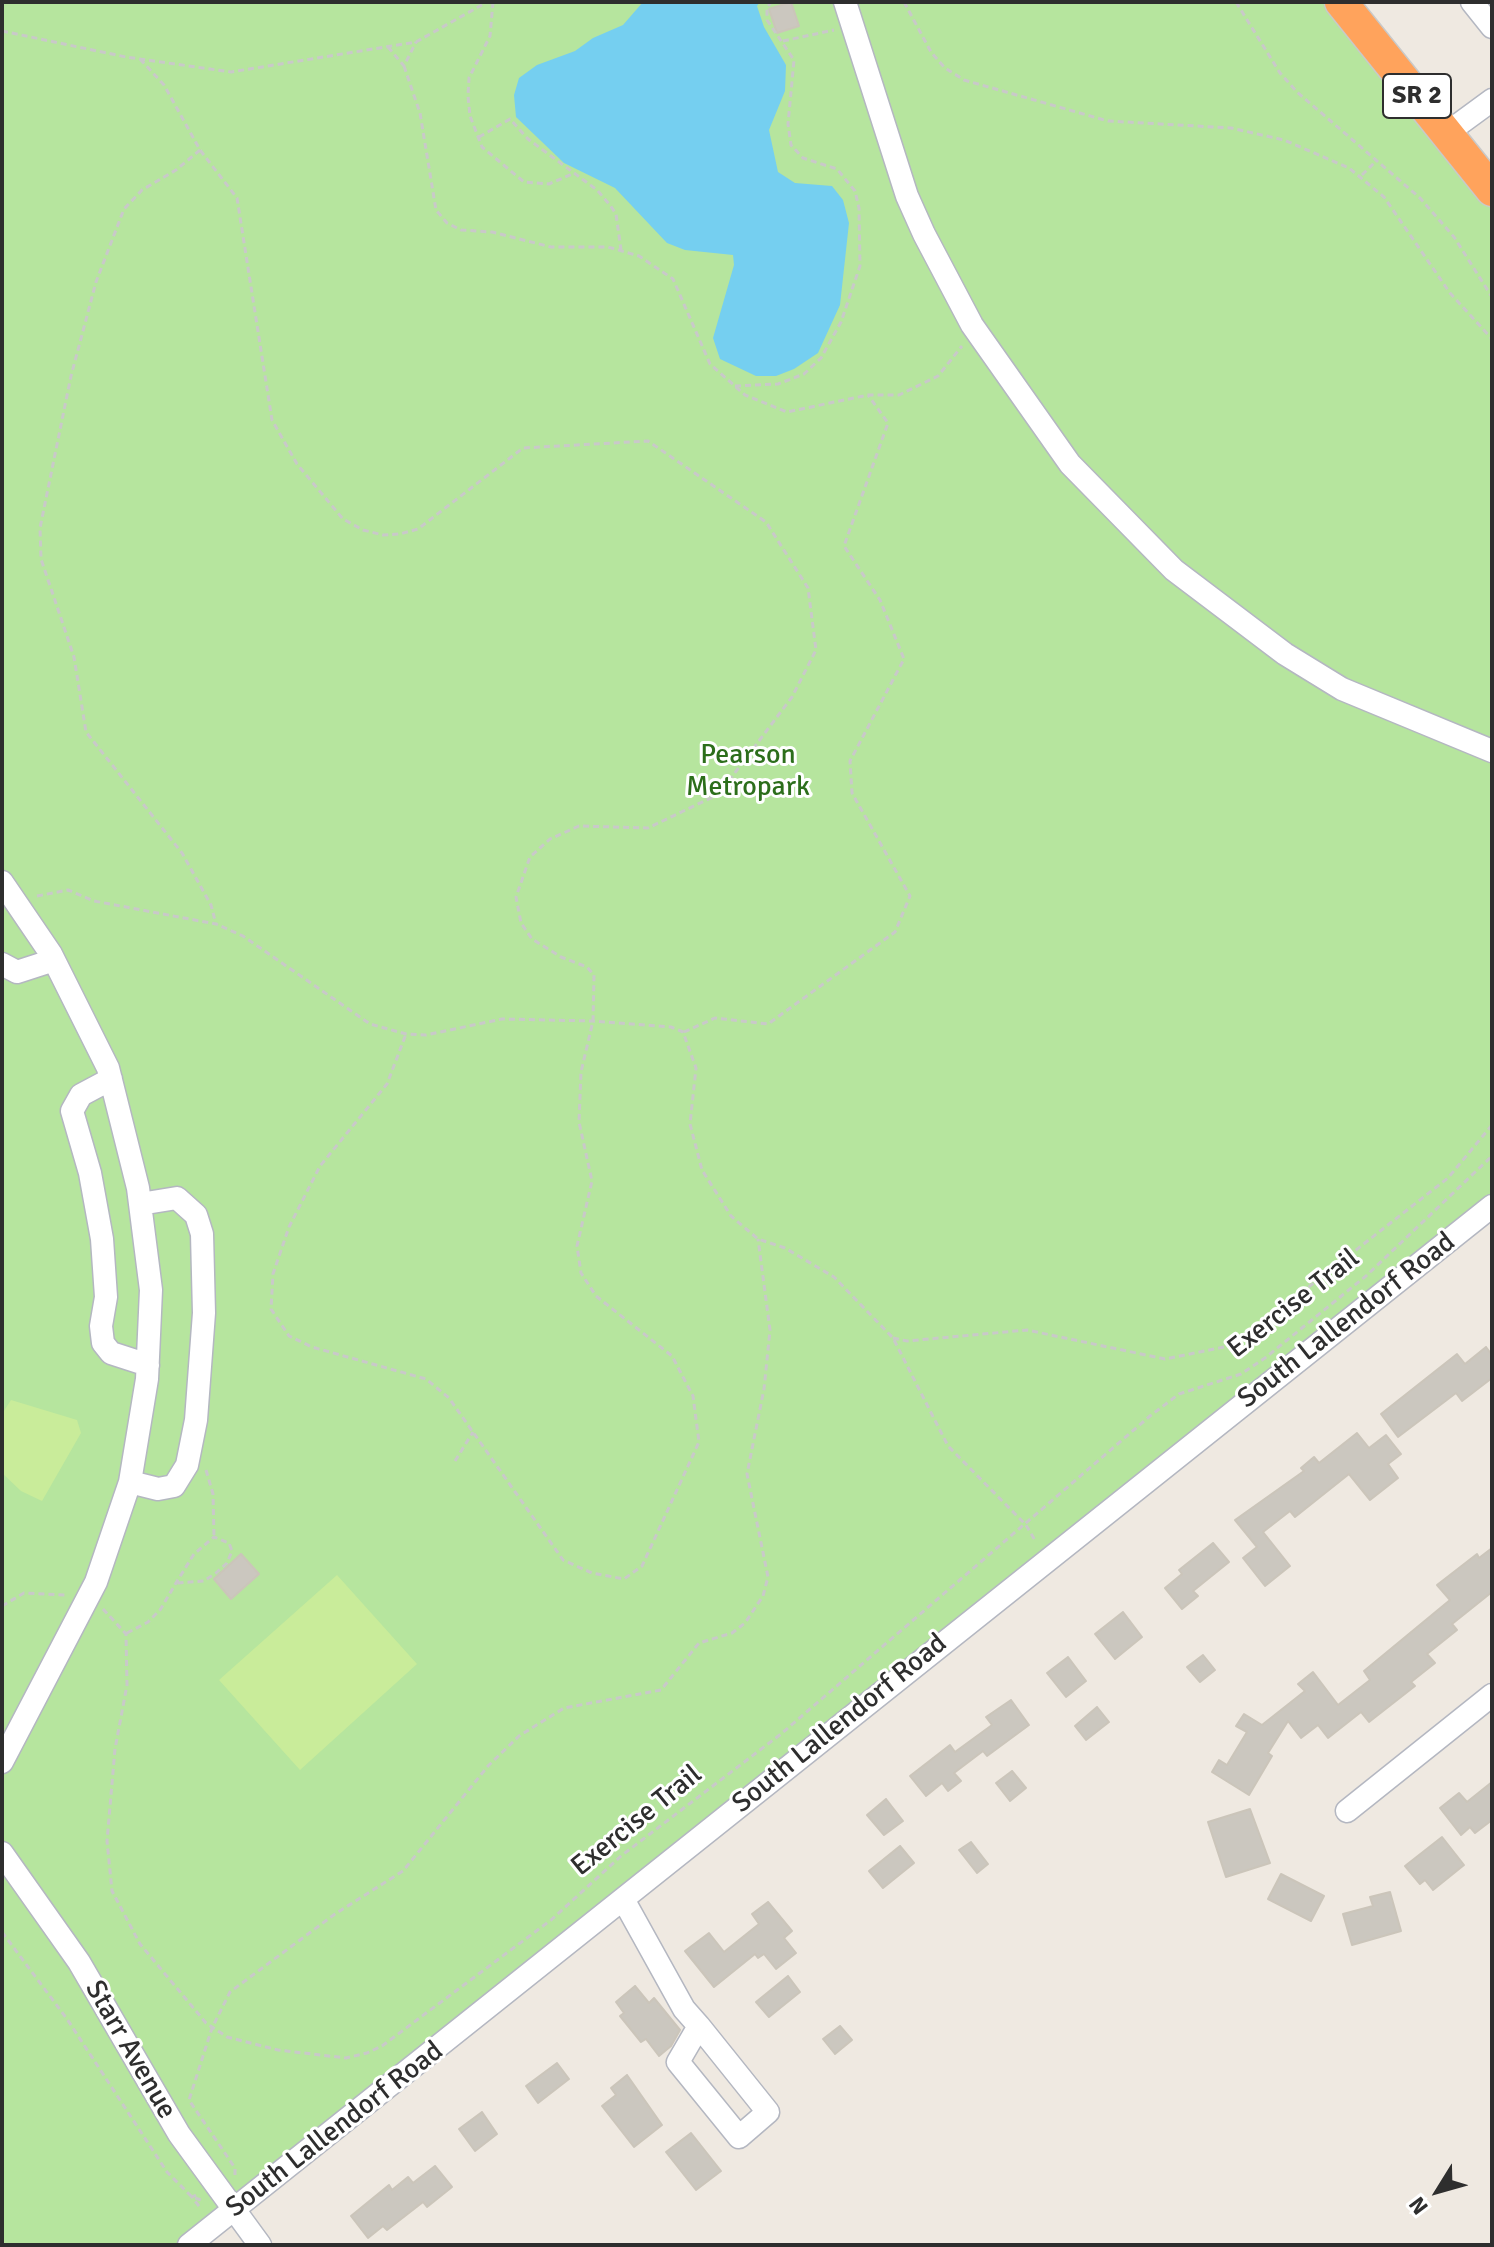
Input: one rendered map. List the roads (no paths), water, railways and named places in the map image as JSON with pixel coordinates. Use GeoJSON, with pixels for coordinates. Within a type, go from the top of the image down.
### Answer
{"type":"FeatureCollection","features":[{"type":"Feature","properties":{"kind":"highway","name":"SR 2"},"geometry":{"type":"LineString","coordinates":[[1341,2],[1492,190]]}},
{"type":"Feature","properties":{"kind":"street"},"geometry":{"type":"LineString","coordinates":[[845,2],[907,196],[972,325],[1070,464],[1174,570],[1274,647],[1342,689],[1492,751]]}},
{"type":"Feature","properties":{"kind":"street"},"geometry":{"type":"LineString","coordinates":[[1472,2],[1492,27]]}},
{"type":"Feature","properties":{"kind":"street"},"geometry":{"type":"LineString","coordinates":[[1447,133],[1492,100]]}},
{"type":"Feature","properties":{"kind":"street"},"geometry":{"type":"LineString","coordinates":[[2,882],[54,960],[86,1018],[111,1079],[140,1204],[151,1290],[148,1365],[130,1482],[87,1601],[2,1762]]}},
{"type":"Feature","properties":{"kind":"street"},"geometry":{"type":"LineString","coordinates":[[2,964],[17,972],[54,960]]}},
{"type":"Feature","properties":{"kind":"street"},"geometry":{"type":"LineString","coordinates":[[111,1079],[81,1095],[72,1111],[90,1173],[102,1239],[106,1297],[101,1326],[103,1343],[111,1353],[148,1365]]}},
{"type":"Feature","properties":{"kind":"street"},"geometry":{"type":"LineString","coordinates":[[130,1482],[158,1489],[174,1486],[187,1465],[192,1442],[204,1313],[202,1234],[196,1215],[184,1201],[164,1198],[140,1204]]}},
{"type":"Feature","properties":{"kind":"street","name":"South Lallendorf Road"},"geometry":{"type":"LineString","coordinates":[[189,2245],[1492,1206]]}},
{"type":"Feature","properties":{"kind":"street"},"geometry":{"type":"LineString","coordinates":[[1347,1811],[1492,1695]]}},
{"type":"Feature","properties":{"kind":"street","name":"Starr Avenue"},"geometry":{"type":"LineString","coordinates":[[2,1853],[79,1962],[144,2077],[215,2185],[260,2245]]}},
{"type":"Feature","properties":{"kind":"street"},"geometry":{"type":"LineString","coordinates":[[623,1899],[684,2009],[699,2026],[768,2112],[739,2137],[678,2062],[699,2026]]}},
{"type":"Feature","properties":{"kind":"water"},"geometry":{"type":"Polygon","coordinates":[[[643,2],[760,2],[757,6],[764,27],[786,65],[785,91],[769,130],[778,172],[795,183],[832,186],[843,200],[849,223],[840,305],[818,353],[794,369],[776,376],[756,376],[720,359],[713,338],[734,265],[733,255],[685,250],[667,243],[615,188],[564,163],[516,117],[514,95],[519,78],[537,65],[575,51],[593,38],[623,25],[643,2]]]}},
{"type":"Feature","properties":{"kind":"park label","name":"Pearson Metropark"},"geometry":{"type":"Point","coordinates":[748,772]}}]}
